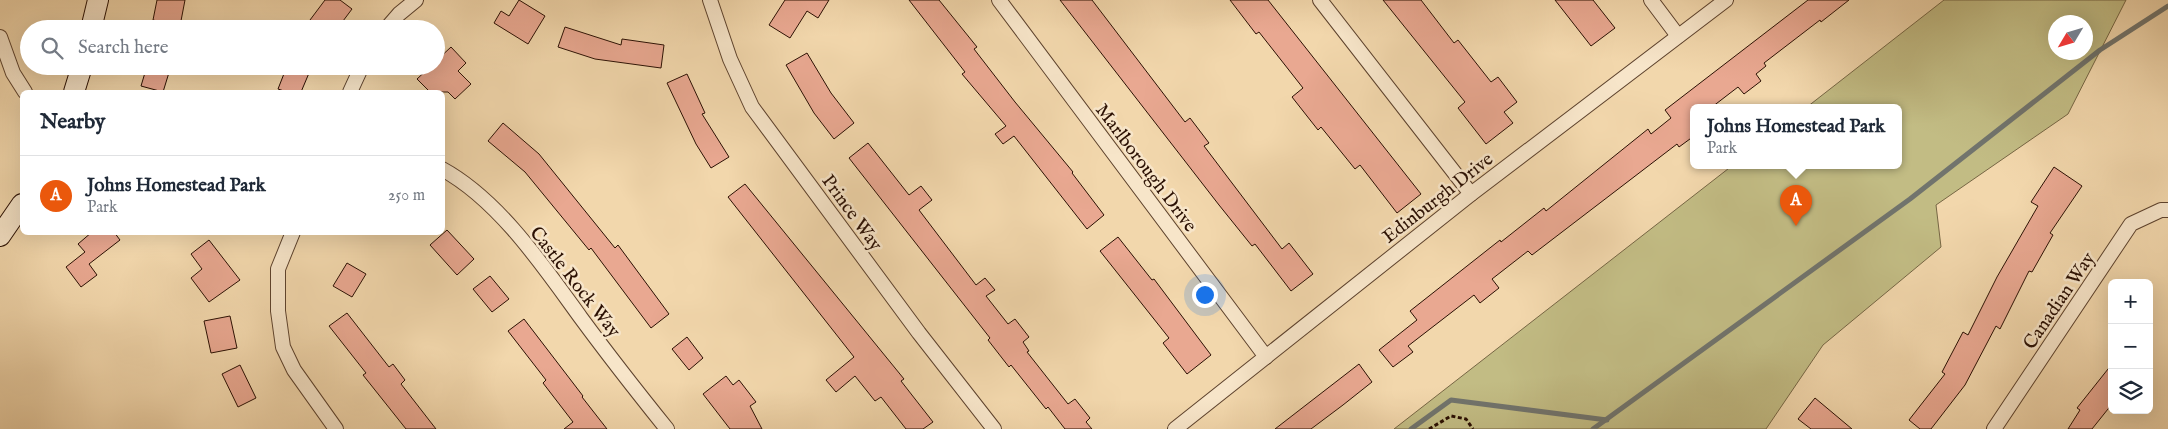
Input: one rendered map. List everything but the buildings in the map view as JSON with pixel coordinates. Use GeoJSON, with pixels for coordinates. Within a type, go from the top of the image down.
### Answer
{"type":"FeatureCollection","features":[{"type":"Feature","properties":{"kind":"street"},"geometry":{"type":"LineString","coordinates":[[93,20],[98,0]]}},
{"type":"Feature","properties":{"kind":"street"},"geometry":{"type":"LineString","coordinates":[[394,20],[416,0]]}},
{"type":"Feature","properties":{"kind":"street","name":"Prince Way"},"geometry":{"type":"LineString","coordinates":[[710,0],[730,59],[752,107],[919,333],[994,429]]}},
{"type":"Feature","properties":{"kind":"street","name":"Marlborough Drive"},"geometry":{"type":"LineString","coordinates":[[999,0],[1266,357]]}},
{"type":"Feature","properties":{"kind":"street"},"geometry":{"type":"LineString","coordinates":[[1320,0],[1471,194]]}},
{"type":"Feature","properties":{"kind":"street"},"geometry":{"type":"LineString","coordinates":[[1652,0],[1678,36]]}},
{"type":"Feature","properties":{"kind":"street","name":"Edinburgh Drive"},"geometry":{"type":"LineString","coordinates":[[1175,429],[1471,194],[1726,0]]}},
{"type":"Feature","properties":{"kind":"street"},"geometry":{"type":"LineString","coordinates":[[0,37],[12,73],[24,90]]}},
{"type":"Feature","properties":{"kind":"street"},"geometry":{"type":"LineString","coordinates":[[75,90],[79,75]]}},
{"type":"Feature","properties":{"kind":"street"},"geometry":{"type":"LineString","coordinates":[[351,90],[358,75]]}},
{"type":"Feature","properties":{"kind":"street","name":"Castle Rock Way"},"geometry":{"type":"LineString","coordinates":[[445,171],[463,180],[533,252],[626,378],[667,429]]}},
{"type":"Feature","properties":{"kind":"street"},"geometry":{"type":"LineString","coordinates":[[0,236],[20,207]]}},
{"type":"Feature","properties":{"kind":"street","name":"Canadian Way"},"geometry":{"type":"LineString","coordinates":[[1994,429],[2131,224],[2161,210],[2168,210]]}},
{"type":"Feature","properties":{"kind":"street"},"geometry":{"type":"LineString","coordinates":[[292,235],[278,269],[278,311],[282,347],[294,370],[336,429]]}},
{"type":"Feature","properties":{"kind":"path"},"geometry":{"type":"LineString","coordinates":[[1429,429],[1451,416],[1466,419],[1473,429]]}},
{"type":"Feature","properties":{"kind":"shaded area"},"geometry":{"type":"Polygon","coordinates":[[[1944,0],[2126,0],[2068,114],[1936,205],[1941,247],[1823,345],[1766,429],[1394,429],[1728,169],[1902,169],[1902,104],[1811,104],[1944,0]]]}},
{"type":"Feature","properties":{"kind":"waterway"},"geometry":{"type":"LineString","coordinates":[[1593,429],[1910,199],[2100,50],[2168,6]]}},
{"type":"Feature","properties":{"kind":"waterway"},"geometry":{"type":"LineString","coordinates":[[1411,429],[1451,400],[1607,420]]}},
{"type":"Feature","properties":{"kind":"place","name":"Johns Homestead Park"},"geometry":{"type":"Point","coordinates":[1796,226]}}]}
